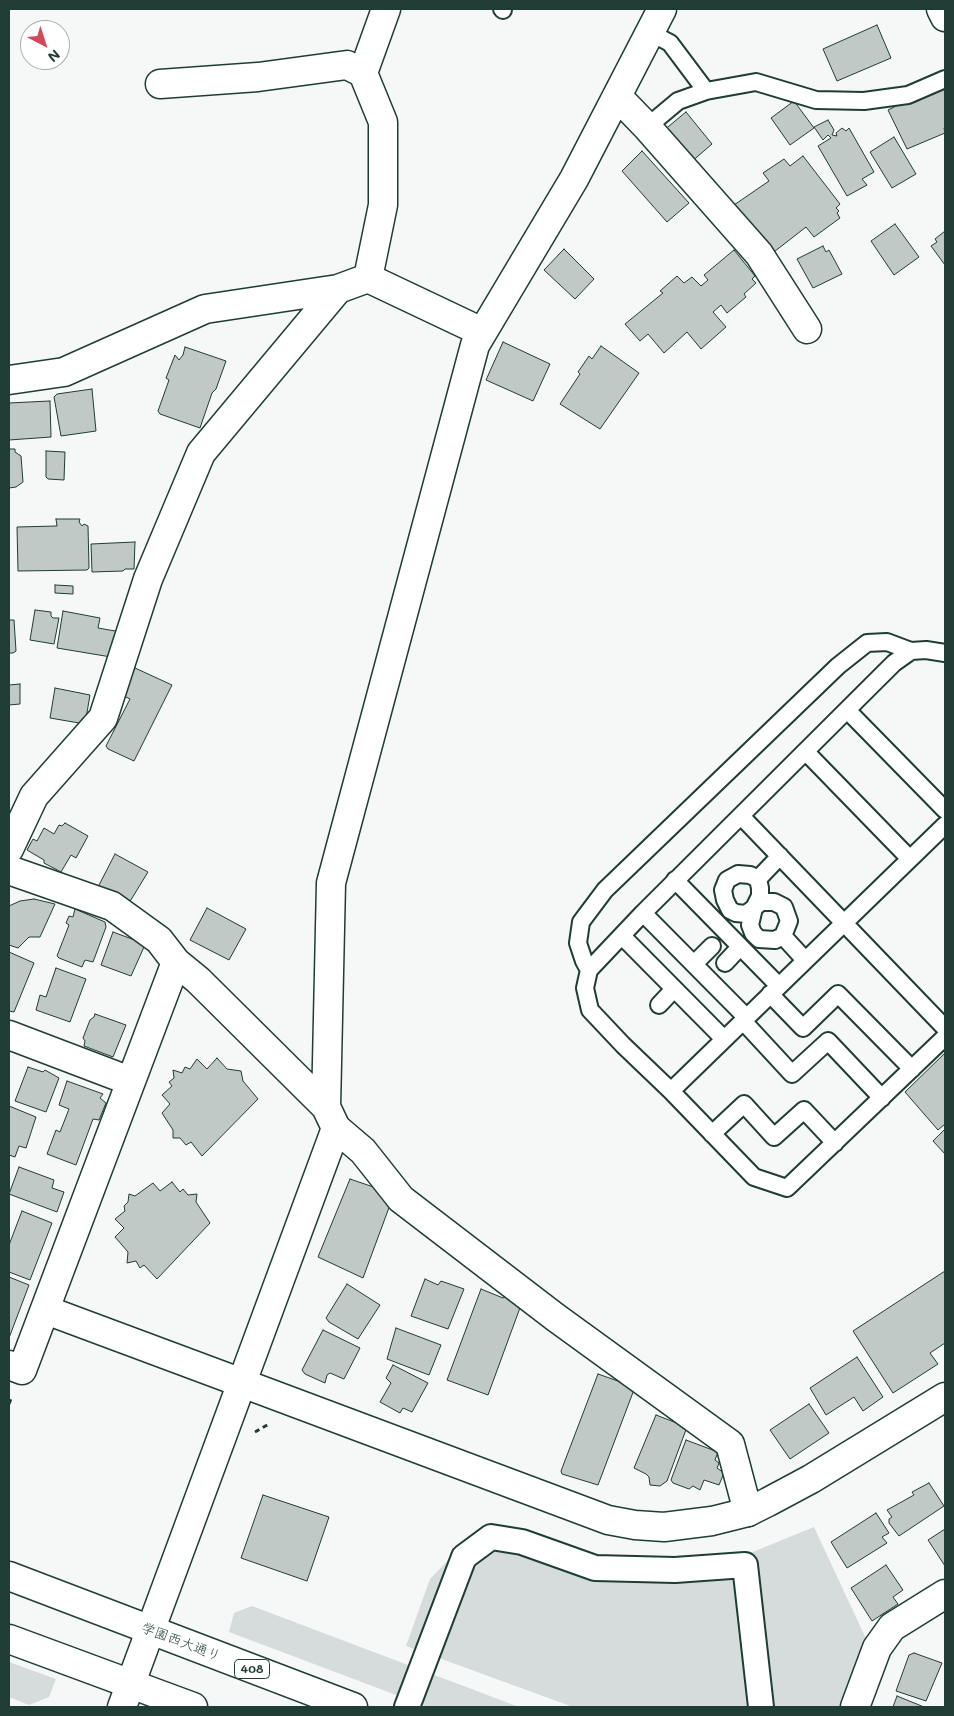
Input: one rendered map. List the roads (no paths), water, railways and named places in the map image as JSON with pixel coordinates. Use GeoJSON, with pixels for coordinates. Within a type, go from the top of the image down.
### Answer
{"type":"FeatureCollection","features":[{"type":"Feature","properties":{"kind":"main road"},"geometry":{"type":"LineString","coordinates":[[363,73],[386,9]]}},
{"type":"Feature","properties":{"kind":"main road"},"geometry":{"type":"LineString","coordinates":[[941,9],[945,17]]}},
{"type":"Feature","properties":{"kind":"main road"},"geometry":{"type":"LineString","coordinates":[[126,1696],[242,1383],[331,1117],[331,883],[475,345],[574,179],[655,20]]}},
{"type":"Feature","properties":{"kind":"main road"},"geometry":{"type":"LineString","coordinates":[[160,84],[258,77],[347,65],[363,73],[383,122],[383,205],[368,278]]}},
{"type":"Feature","properties":{"kind":"main road"},"geometry":{"type":"LineString","coordinates":[[616,96],[647,127],[759,254],[807,329]]}},
{"type":"Feature","properties":{"kind":"main road"},"geometry":{"type":"LineString","coordinates":[[9,380],[64,372],[204,309],[338,289],[368,278],[482,332]]}},
{"type":"Feature","properties":{"kind":"main road"},"geometry":{"type":"LineString","coordinates":[[9,849],[34,796],[103,718],[148,580],[201,453],[338,289]]}},
{"type":"Feature","properties":{"kind":"main road"},"geometry":{"type":"LineString","coordinates":[[9,870],[112,906],[159,940],[176,962],[198,980],[363,1151],[402,1199],[556,1316],[730,1444],[748,1512]]}},
{"type":"Feature","properties":{"kind":"main road"},"geometry":{"type":"LineString","coordinates":[[9,1365],[22,1370],[176,962]]}},
{"type":"Feature","properties":{"kind":"main road"},"geometry":{"type":"LineString","coordinates":[[9,1035],[130,1081]]}},
{"type":"Feature","properties":{"kind":"main road"},"geometry":{"type":"LineString","coordinates":[[46,1310],[608,1520],[635,1525],[664,1527],[712,1521],[748,1512],[811,1479],[945,1397]]}},
{"type":"Feature","properties":{"kind":"main road","name":"学園西大通り"},"geometry":{"type":"LineString","coordinates":[[9,1576],[353,1707]]}},
{"type":"Feature","properties":{"kind":"main road"},"geometry":{"type":"LineString","coordinates":[[855,1707],[877,1648],[892,1627],[945,1594]]}},
{"type":"Feature","properties":{"kind":"main road"},"geometry":{"type":"LineString","coordinates":[[9,1639],[126,1696],[193,1707]]}},
{"type":"Feature","properties":{"kind":"street"},"geometry":{"type":"LineString","coordinates":[[407,1707],[464,1558],[491,1538],[522,1542],[595,1568],[675,1570],[746,1565],[761,1707]]}},
{"type":"Feature","properties":{"kind":"lane"},"geometry":{"type":"LineString","coordinates":[[655,20],[706,91]]}},
{"type":"Feature","properties":{"kind":"lane"},"geometry":{"type":"LineString","coordinates":[[647,127],[678,102],[706,91],[756,82],[816,100],[864,101],[908,95],[945,79]]}},
{"type":"Feature","properties":{"kind":"lane"},"geometry":{"type":"LineString","coordinates":[[589,970],[578,944],[580,922],[605,890],[838,666],[867,643],[887,642],[911,651],[945,652]]}},
{"type":"Feature","properties":{"kind":"lane"},"geometry":{"type":"LineString","coordinates":[[911,651],[894,663],[704,854],[674,880],[589,970],[585,988],[590,1010],[754,1177],[787,1188],[945,1037]]}},
{"type":"Feature","properties":{"kind":"lane"},"geometry":{"type":"LineString","coordinates":[[848,710],[945,810]]}},
{"type":"Feature","properties":{"kind":"lane"},"geometry":{"type":"LineString","coordinates":[[806,752],[910,859]]}},
{"type":"Feature","properties":{"kind":"lane"},"geometry":{"type":"LineString","coordinates":[[741,816],[945,1028]]}},
{"type":"Feature","properties":{"kind":"lane"},"geometry":{"type":"LineString","coordinates":[[671,1091],[945,825]]}},
{"type":"Feature","properties":{"kind":"lane"},"geometry":{"type":"LineString","coordinates":[[758,879],[780,856]]}},
{"type":"Feature","properties":{"kind":"lane"},"geometry":{"type":"LineString","coordinates":[[758,879],[738,874],[727,880],[723,890],[724,900],[730,910],[736,913],[746,914],[754,908],[761,902],[774,902],[784,908],[789,921],[783,936],[775,940],[759,939],[753,933],[750,925],[754,908],[760,896],[758,879]]}},
{"type":"Feature","properties":{"kind":"lane"},"geometry":{"type":"LineString","coordinates":[[674,880],[740,947],[803,1028],[838,994],[912,1069]]}},
{"type":"Feature","properties":{"kind":"lane"},"geometry":{"type":"LineString","coordinates":[[643,913],[694,964],[792,1074],[828,1041],[882,1098]]}},
{"type":"Feature","properties":{"kind":"lane"},"geometry":{"type":"LineString","coordinates":[[622,936],[724,1039]]}},
{"type":"Feature","properties":{"kind":"lane"},"geometry":{"type":"LineString","coordinates":[[783,936],[805,960]]}},
{"type":"Feature","properties":{"kind":"lane"},"geometry":{"type":"LineString","coordinates":[[694,964],[712,946]]}},
{"type":"Feature","properties":{"kind":"lane"},"geometry":{"type":"LineString","coordinates":[[725,963],[740,947]]}},
{"type":"Feature","properties":{"kind":"lane"},"geometry":{"type":"LineString","coordinates":[[659,1005],[674,989]]}},
{"type":"Feature","properties":{"kind":"lane"},"geometry":{"type":"LineString","coordinates":[[712,1134],[744,1104],[774,1137],[804,1110],[835,1143]]}}]}
